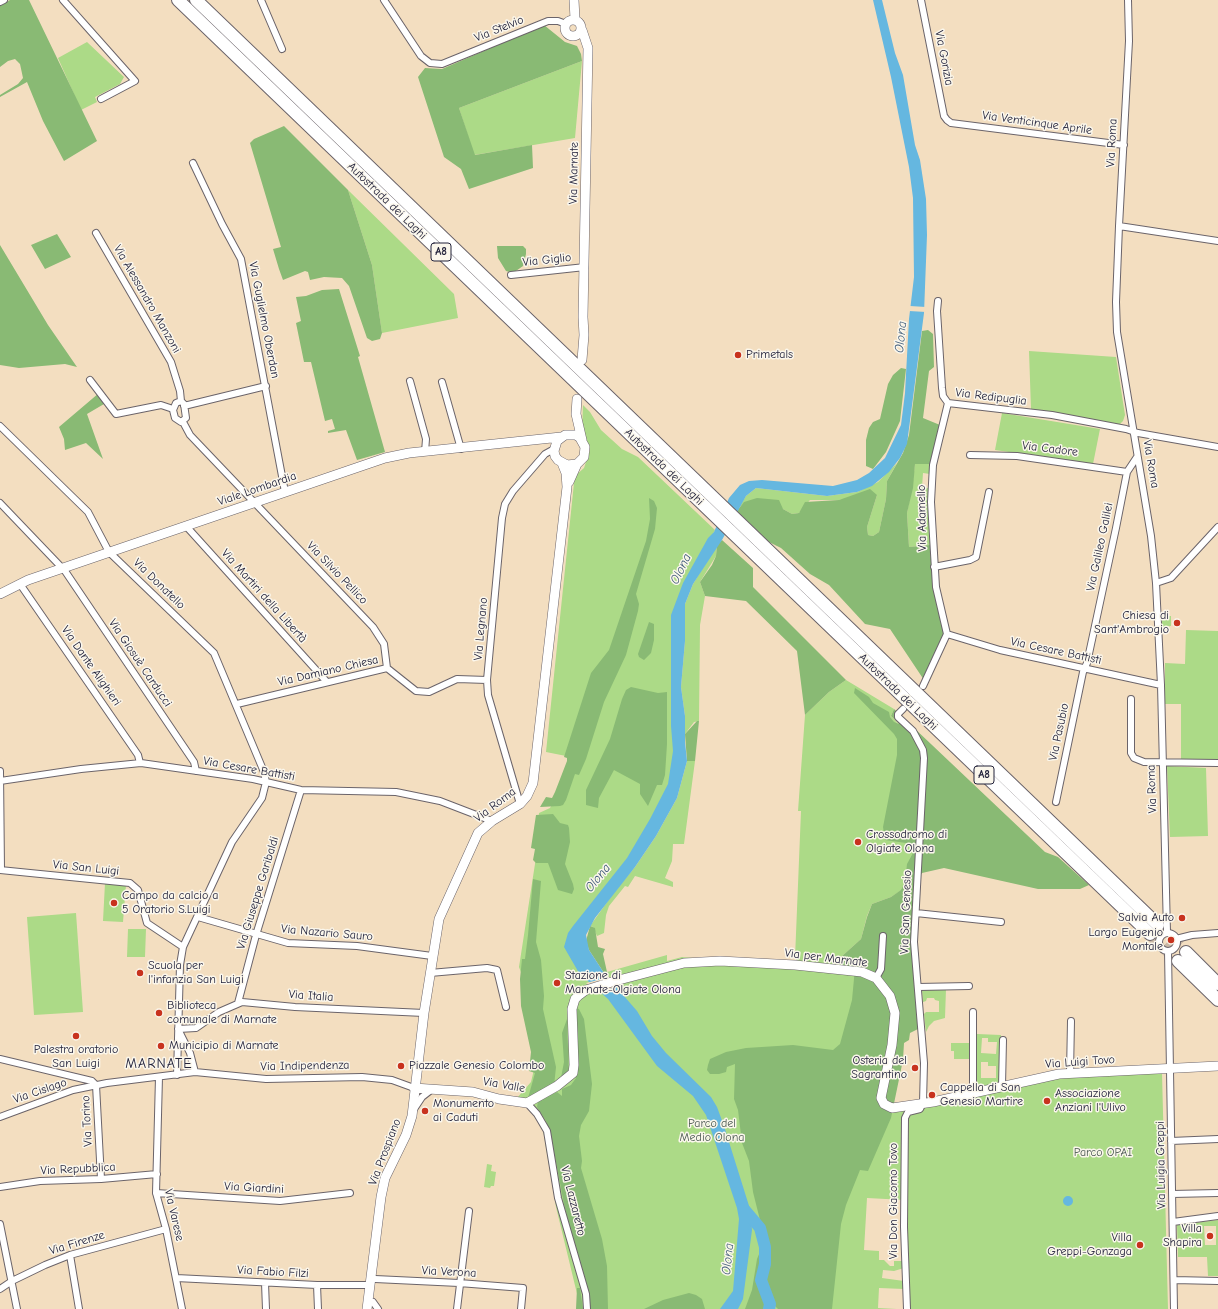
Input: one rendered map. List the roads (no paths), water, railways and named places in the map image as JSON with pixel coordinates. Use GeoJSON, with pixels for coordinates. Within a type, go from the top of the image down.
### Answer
{"type":"FeatureCollection","features":[{"type":"Feature","properties":{"kind":"highway","name":"Autostrada dei Laghi"},"geometry":{"type":"LineString","coordinates":[[178,0],[704,505],[737,529],[1158,931]]}},
{"type":"Feature","properties":{"kind":"highway","name":"Autostrada dei Laghi"},"geometry":{"type":"LineString","coordinates":[[196,0],[706,489],[737,529]]}},
{"type":"Feature","properties":{"kind":"highway"},"geometry":{"type":"LineString","coordinates":[[1218,984],[1182,957],[1218,1000]]}},
{"type":"Feature","properties":{"kind":"street"},"geometry":{"type":"LineString","coordinates":[[0,2],[4,0]]}},
{"type":"Feature","properties":{"kind":"street"},"geometry":{"type":"LineString","coordinates":[[63,0],[135,81],[101,99]]}},
{"type":"Feature","properties":{"kind":"street"},"geometry":{"type":"LineString","coordinates":[[261,0],[282,49]]}},
{"type":"Feature","properties":{"kind":"street","name":"Via Stelvio"},"geometry":{"type":"LineString","coordinates":[[384,0],[421,56],[430,62],[442,64],[548,21],[558,21],[566,24]]}},
{"type":"Feature","properties":{"kind":"street","name":"Via Marnate"},"geometry":{"type":"LineString","coordinates":[[574,0],[575,19],[580,23],[588,48],[583,317],[584,332],[581,359]]}},
{"type":"Feature","properties":{"kind":"street","name":"Via Gorizia"},"geometry":{"type":"LineString","coordinates":[[921,0],[933,65],[947,120]]}},
{"type":"Feature","properties":{"kind":"street","name":"Via Roma"},"geometry":{"type":"LineString","coordinates":[[1128,0],[1129,41],[1116,302],[1117,332],[1151,536],[1156,583],[1163,761],[1158,931]]}},
{"type":"Feature","properties":{"kind":"street"},"geometry":{"type":"LineString","coordinates":[[575,19],[569,20],[566,24],[566,32],[572,36],[578,35],[582,30]]}},
{"type":"Feature","properties":{"kind":"street","name":"Via Venticinque Aprile"},"geometry":{"type":"LineString","coordinates":[[947,120],[959,124],[1124,145]]}},
{"type":"Feature","properties":{"kind":"street","name":"Via Guglielmo Oberdan"},"geometry":{"type":"LineString","coordinates":[[193,163],[222,224],[241,259],[285,492]]}},
{"type":"Feature","properties":{"kind":"street"},"geometry":{"type":"LineString","coordinates":[[1119,226],[1218,241]]}},
{"type":"Feature","properties":{"kind":"street","name":"Via Alessandro Manzoni"},"geometry":{"type":"LineString","coordinates":[[96,233],[171,362],[186,418],[183,422]]}},
{"type":"Feature","properties":{"kind":"street","name":"Via Giglio"},"geometry":{"type":"LineString","coordinates":[[511,275],[585,268]]}},
{"type":"Feature","properties":{"kind":"street","name":"Via Redipuglia"},"geometry":{"type":"LineString","coordinates":[[938,301],[937,311],[942,388],[943,396],[948,403],[1052,415],[1218,447]]}},
{"type":"Feature","properties":{"kind":"street"},"geometry":{"type":"LineString","coordinates":[[90,380],[116,414],[161,406],[173,409]]}},
{"type":"Feature","properties":{"kind":"street"},"geometry":{"type":"LineString","coordinates":[[410,381],[426,439],[425,452]]}},
{"type":"Feature","properties":{"kind":"street"},"geometry":{"type":"LineString","coordinates":[[442,382],[461,448]]}},
{"type":"Feature","properties":{"kind":"street"},"geometry":{"type":"LineString","coordinates":[[254,503],[190,435],[183,422],[176,420],[173,409],[176,403],[183,404],[266,386]]}},
{"type":"Feature","properties":{"kind":"street"},"geometry":{"type":"LineString","coordinates":[[558,457],[557,441],[562,437],[576,414],[577,399]]}},
{"type":"Feature","properties":{"kind":"street","name":"Via Adamello"},"geometry":{"type":"LineString","coordinates":[[947,634],[936,587],[931,502],[933,464],[948,403]]}},
{"type":"Feature","properties":{"kind":"street","name":"Via Roma"},"geometry":{"type":"LineString","coordinates":[[567,487],[577,464],[581,461],[585,452],[576,414]]}},
{"type":"Feature","properties":{"kind":"street","name":"Via Donatello"},"geometry":{"type":"LineString","coordinates":[[0,426],[88,512],[109,552],[214,653],[237,704],[264,772],[266,782]]}},
{"type":"Feature","properties":{"kind":"street"},"geometry":{"type":"LineString","coordinates":[[562,437],[571,434],[582,440]]}},
{"type":"Feature","properties":{"kind":"street","name":"Viale Lombardia"},"geometry":{"type":"LineString","coordinates":[[0,594],[20,584],[109,552],[384,458],[562,437]]}},
{"type":"Feature","properties":{"kind":"street","name":"Viale Lombardia"},"geometry":{"type":"LineString","coordinates":[[530,441],[545,444],[558,457]]}},
{"type":"Feature","properties":{"kind":"street","name":"Via Legnano"},"geometry":{"type":"LineString","coordinates":[[520,804],[488,695],[487,680],[504,509],[513,492],[545,454],[558,457]]}},
{"type":"Feature","properties":{"kind":"street","name":"Via Cadore"},"geometry":{"type":"LineString","coordinates":[[970,455],[1017,456],[1127,472]]}},
{"type":"Feature","properties":{"kind":"street"},"geometry":{"type":"LineString","coordinates":[[537,463],[549,457],[558,457],[572,466],[577,464]]}},
{"type":"Feature","properties":{"kind":"street","name":"Via Roma"},"geometry":{"type":"LineString","coordinates":[[414,1088],[432,956],[439,919],[478,833],[492,821],[520,804],[527,796],[535,775],[567,487],[566,473],[558,457]]}},
{"type":"Feature","properties":{"kind":"street","name":"Via Galileo Galilei"},"geometry":{"type":"LineString","coordinates":[[1086,668],[1127,472],[1137,457]]}},
{"type":"Feature","properties":{"kind":"street"},"geometry":{"type":"LineString","coordinates":[[934,567],[970,560],[976,556],[989,492]]}},
{"type":"Feature","properties":{"kind":"street","name":"Via Giosuè Carducci"},"geometry":{"type":"LineString","coordinates":[[0,503],[62,569],[194,762],[196,771]]}},
{"type":"Feature","properties":{"kind":"street","name":"Via Silvio Pellico"},"geometry":{"type":"LineString","coordinates":[[254,503],[373,627],[384,644],[387,668]]}},
{"type":"Feature","properties":{"kind":"street","name":"Via Martiri della Libertà"},"geometry":{"type":"LineString","coordinates":[[186,526],[326,682]]}},
{"type":"Feature","properties":{"kind":"street"},"geometry":{"type":"LineString","coordinates":[[1156,583],[1171,578],[1218,527]]}},
{"type":"Feature","properties":{"kind":"street","name":"Via Dante Alighieri"},"geometry":{"type":"LineString","coordinates":[[20,584],[138,755],[140,763]]}},
{"type":"Feature","properties":{"kind":"street"},"geometry":{"type":"LineString","coordinates":[[923,686],[947,634]]}},
{"type":"Feature","properties":{"kind":"street","name":"Via Cesare Battisti"},"geometry":{"type":"LineString","coordinates":[[947,634],[1000,650],[1161,685]]}},
{"type":"Feature","properties":{"kind":"street","name":"Via Damiano Chiesa"},"geometry":{"type":"LineString","coordinates":[[237,704],[387,668],[416,690],[430,692],[457,679],[487,680]]}},
{"type":"Feature","properties":{"kind":"street","name":"Via Pasubio"},"geometry":{"type":"LineString","coordinates":[[1056,802],[1083,672],[1086,668]]}},
{"type":"Feature","properties":{"kind":"street"},"geometry":{"type":"LineString","coordinates":[[1131,699],[1132,755],[1141,761],[1218,763]]}},
{"type":"Feature","properties":{"kind":"street","name":"Via San Genesio"},"geometry":{"type":"LineString","coordinates":[[903,709],[898,714],[898,717],[913,731],[923,750],[924,758],[914,942],[924,1063],[923,1103]]}},
{"type":"Feature","properties":{"kind":"street","name":"Via Cesare Battisti"},"geometry":{"type":"LineString","coordinates":[[1,781],[140,763],[266,782],[300,790],[396,792],[440,800],[492,821]]}},
{"type":"Feature","properties":{"kind":"street"},"geometry":{"type":"LineString","coordinates":[[0,771],[1,870]]}},
{"type":"Feature","properties":{"kind":"street"},"geometry":{"type":"LineString","coordinates":[[177,1075],[180,965],[183,947],[232,842],[262,798],[266,782]]}},
{"type":"Feature","properties":{"kind":"street","name":"Via Giuseppe Garibaldi"},"geometry":{"type":"LineString","coordinates":[[238,1003],[256,935],[300,790]]}},
{"type":"Feature","properties":{"kind":"street","name":"Via San Luigi"},"geometry":{"type":"LineString","coordinates":[[1,870],[130,883],[138,890],[147,923],[183,947]]}},
{"type":"Feature","properties":{"kind":"street"},"geometry":{"type":"LineString","coordinates":[[916,913],[1001,922]]}},
{"type":"Feature","properties":{"kind":"street","name":"Via Nazario Sauro"},"geometry":{"type":"LineString","coordinates":[[198,917],[288,943],[357,946],[432,956]]}},
{"type":"Feature","properties":{"kind":"street"},"geometry":{"type":"LineString","coordinates":[[1158,931],[1173,934],[1176,939],[1175,947],[1168,951],[1162,949],[1158,943],[1161,935],[1158,931]]}},
{"type":"Feature","properties":{"kind":"street"},"geometry":{"type":"LineString","coordinates":[[1176,939],[1192,935],[1218,933]]}},
{"type":"Feature","properties":{"kind":"street"},"geometry":{"type":"LineString","coordinates":[[876,978],[880,970],[883,936]]}},
{"type":"Feature","properties":{"kind":"street"},"geometry":{"type":"LineString","coordinates":[[1168,951],[1170,1069]]}},
{"type":"Feature","properties":{"kind":"street","name":"Via per Marnate"},"geometry":{"type":"LineString","coordinates":[[602,985],[684,963],[720,960],[795,965],[862,972],[876,978],[890,996],[895,1013],[892,1045],[882,1091],[882,1101],[885,1105],[892,1108],[923,1103]]}},
{"type":"Feature","properties":{"kind":"street"},"geometry":{"type":"LineString","coordinates":[[430,974],[487,968],[497,970],[506,1007]]}},
{"type":"Feature","properties":{"kind":"street","name":"Via Valle"},"geometry":{"type":"LineString","coordinates":[[414,1088],[473,1092],[499,1099],[527,1103],[548,1092],[566,1080],[574,1069],[573,1003],[578,996],[586,990],[602,985]]}},
{"type":"Feature","properties":{"kind":"street"},"geometry":{"type":"LineString","coordinates":[[918,987],[969,986]]}},
{"type":"Feature","properties":{"kind":"street","name":"Via Italia"},"geometry":{"type":"LineString","coordinates":[[178,1029],[196,1028],[219,1012],[238,1003],[250,1002],[295,1007],[424,1013]]}},
{"type":"Feature","properties":{"kind":"street"},"geometry":{"type":"LineString","coordinates":[[973,1012],[974,1092]]}},
{"type":"Feature","properties":{"kind":"street"},"geometry":{"type":"LineString","coordinates":[[1070,1073],[1071,1021]]}},
{"type":"Feature","properties":{"kind":"street"},"geometry":{"type":"LineString","coordinates":[[178,1029],[189,1050],[195,1072]]}},
{"type":"Feature","properties":{"kind":"street"},"geometry":{"type":"LineString","coordinates":[[1002,1086],[1003,1040]]}},
{"type":"Feature","properties":{"kind":"street"},"geometry":{"type":"LineString","coordinates":[[178,1051],[186,1048],[189,1050]]}},
{"type":"Feature","properties":{"kind":"street"},"geometry":{"type":"LineString","coordinates":[[0,1059],[92,1081],[96,1085]]}},
{"type":"Feature","properties":{"kind":"street","name":"Via Luigi Tovo"},"geometry":{"type":"LineString","coordinates":[[923,1103],[1052,1075],[1218,1066]]}},
{"type":"Feature","properties":{"kind":"street","name":"Via Luigia Greppi"},"geometry":{"type":"LineString","coordinates":[[1170,1069],[1174,1309]]}},
{"type":"Feature","properties":{"kind":"street","name":"Via Indipendenza"},"geometry":{"type":"LineString","coordinates":[[177,1075],[195,1072],[266,1079],[362,1077],[392,1080],[414,1088]]}},
{"type":"Feature","properties":{"kind":"street","name":"Via Cislago"},"geometry":{"type":"LineString","coordinates":[[0,1116],[73,1090],[96,1085],[177,1075]]}},
{"type":"Feature","properties":{"kind":"street"},"geometry":{"type":"LineString","coordinates":[[71,1077],[73,1090]]}},
{"type":"Feature","properties":{"kind":"street","name":"Via Varese"},"geometry":{"type":"LineString","coordinates":[[159,1078],[156,1193],[166,1229],[182,1309]]}},
{"type":"Feature","properties":{"kind":"street","name":"Via Torino"},"geometry":{"type":"LineString","coordinates":[[96,1085],[101,1180]]}},
{"type":"Feature","properties":{"kind":"street","name":"Via Prospiano"},"geometry":{"type":"LineString","coordinates":[[372,1307],[372,1282],[381,1197],[385,1178],[406,1135],[412,1112],[414,1088]]}},
{"type":"Feature","properties":{"kind":"street"},"geometry":{"type":"LineString","coordinates":[[412,1112],[422,1097],[431,1090]]}},
{"type":"Feature","properties":{"kind":"street","name":"Via Lazzaretto"},"geometry":{"type":"LineString","coordinates":[[527,1103],[537,1114],[546,1131],[558,1198],[586,1294],[587,1309]]}},
{"type":"Feature","properties":{"kind":"street","name":"Via Don Giacomo Tovo"},"geometry":{"type":"LineString","coordinates":[[906,1309],[904,1227],[905,1118],[908,1112],[920,1109],[923,1103]]}},
{"type":"Feature","properties":{"kind":"street"},"geometry":{"type":"LineString","coordinates":[[1171,1141],[1218,1139]]}},
{"type":"Feature","properties":{"kind":"street","name":"Via Repubblica"},"geometry":{"type":"LineString","coordinates":[[0,1187],[40,1181],[101,1180],[156,1174]]}},
{"type":"Feature","properties":{"kind":"street","name":"Via Giardini"},"geometry":{"type":"LineString","coordinates":[[156,1193],[280,1201],[350,1194]]}},
{"type":"Feature","properties":{"kind":"street"},"geometry":{"type":"LineString","coordinates":[[1172,1194],[1218,1194]]}},
{"type":"Feature","properties":{"kind":"street"},"geometry":{"type":"LineString","coordinates":[[456,1309],[469,1211]]}},
{"type":"Feature","properties":{"kind":"street"},"geometry":{"type":"LineString","coordinates":[[1173,1222],[1218,1216]]}},
{"type":"Feature","properties":{"kind":"street"},"geometry":{"type":"LineString","coordinates":[[0,1224],[17,1309]]}},
{"type":"Feature","properties":{"kind":"street","name":"Via Firenze"},"geometry":{"type":"LineString","coordinates":[[0,1289],[12,1281],[44,1265],[70,1255],[166,1229]]}},
{"type":"Feature","properties":{"kind":"street"},"geometry":{"type":"LineString","coordinates":[[70,1255],[78,1309]]}},
{"type":"Feature","properties":{"kind":"street","name":"Via Fabio Filzi"},"geometry":{"type":"LineString","coordinates":[[176,1278],[317,1285],[372,1282]]}},
{"type":"Feature","properties":{"kind":"street"},"geometry":{"type":"LineString","coordinates":[[1174,1280],[1218,1280]]}},
{"type":"Feature","properties":{"kind":"street","name":"Via Verona"},"geometry":{"type":"LineString","coordinates":[[372,1282],[459,1283],[522,1288],[521,1309]]}},
{"type":"Feature","properties":{"kind":"street"},"geometry":{"type":"LineString","coordinates":[[265,1283],[266,1309]]}},
{"type":"Feature","properties":{"kind":"street"},"geometry":{"type":"LineString","coordinates":[[317,1285],[318,1309]]}},
{"type":"Feature","properties":{"kind":"water"},"geometry":{"type":"Polygon","coordinates":[[[873,0],[882,0],[895,53],[903,75],[915,145],[920,160],[926,199],[927,235],[924,313],[907,444],[900,458],[889,472],[872,486],[857,492],[827,496],[756,488],[746,496],[722,540],[693,584],[685,604],[685,641],[681,687],[685,716],[687,761],[677,798],[656,836],[635,867],[595,918],[586,935],[589,950],[604,973],[637,1011],[652,1036],[666,1053],[711,1097],[717,1107],[724,1126],[750,1209],[752,1230],[743,1299],[738,1309],[720,1309],[733,1291],[739,1219],[737,1208],[706,1115],[693,1096],[657,1066],[608,999],[579,973],[564,947],[568,933],[627,858],[650,819],[668,784],[673,751],[671,726],[671,615],[683,583],[708,538],[714,532],[729,498],[740,485],[749,481],[762,480],[833,486],[857,480],[869,473],[885,458],[901,425],[905,393],[909,319],[914,277],[913,198],[909,167],[891,77],[873,0]]]}},
{"type":"Feature","properties":{"kind":"water"},"geometry":{"type":"Polygon","coordinates":[[[1066,1196],[1070,1196],[1073,1201],[1070,1206],[1066,1206],[1063,1203],[1063,1199],[1066,1196]]]}},
{"type":"Feature","properties":{"kind":"waterway","name":"Olona"},"geometry":{"type":"LineString","coordinates":[[744,1209],[760,1228],[765,1247],[765,1264],[761,1280],[770,1304],[769,1309]]}},
{"type":"Feature","properties":{"kind":"tunnel"},"geometry":{"type":"LineString","coordinates":[[1158,925],[1186,952]]}},
{"type":"Feature","properties":{"kind":"tunnel"},"geometry":{"type":"LineString","coordinates":[[1150,934],[1178,961]]}},
{"type":"Feature","properties":{"kind":"place","name":"Primetals"},"geometry":{"type":"Point","coordinates":[738,355]}},
{"type":"Feature","properties":{"kind":"place","name":"Chiesa di Sant'Ambrogio"},"geometry":{"type":"Point","coordinates":[1177,623]}},
{"type":"Feature","properties":{"kind":"place","name":"Crossodromo di Olgiate Olona"},"geometry":{"type":"Point","coordinates":[858,842]}},
{"type":"Feature","properties":{"kind":"place","name":"Campo da calcio a 5 Oratorio S.Luigi"},"geometry":{"type":"Point","coordinates":[114,903]}},
{"type":"Feature","properties":{"kind":"place","name":"Salvia Auto"},"geometry":{"type":"Point","coordinates":[1182,918]}},
{"type":"Feature","properties":{"kind":"place","name":"Largo Eugenio Montale"},"geometry":{"type":"Point","coordinates":[1171,940]}},
{"type":"Feature","properties":{"kind":"place","name":"Scuola per l'infanzia San Luigi"},"geometry":{"type":"Point","coordinates":[140,973]}},
{"type":"Feature","properties":{"kind":"place","name":"Stazione di Marnate-Olgiate Olona"},"geometry":{"type":"Point","coordinates":[557,983]}},
{"type":"Feature","properties":{"kind":"place","name":"Biblioteca comunale di Marnate"},"geometry":{"type":"Point","coordinates":[159,1013]}},
{"type":"Feature","properties":{"kind":"place","name":"Palestra oratorio San Luigi"},"geometry":{"type":"Point","coordinates":[76,1036]}},
{"type":"Feature","properties":{"kind":"place","name":"Municipio di Marnate"},"geometry":{"type":"Point","coordinates":[161,1046]}},
{"type":"Feature","properties":{"kind":"place","name":"Piazzale Genesio Colombo"},"geometry":{"type":"Point","coordinates":[401,1066]}},
{"type":"Feature","properties":{"kind":"place","name":"Osteria del Sagrantino"},"geometry":{"type":"Point","coordinates":[915,1068]}},
{"type":"Feature","properties":{"kind":"place","name":"Cappella di San Genesio Martire"},"geometry":{"type":"Point","coordinates":[932,1095]}},
{"type":"Feature","properties":{"kind":"place","name":"Associazione Anziani l'Ulivo"},"geometry":{"type":"Point","coordinates":[1047,1101]}},
{"type":"Feature","properties":{"kind":"place","name":"Monumento ai Caduti"},"geometry":{"type":"Point","coordinates":[425,1111]}},
{"type":"Feature","properties":{"kind":"place","name":"Villa Shapira"},"geometry":{"type":"Point","coordinates":[1210,1236]}},
{"type":"Feature","properties":{"kind":"place","name":"Villa Greppi-Gonzaga"},"geometry":{"type":"Point","coordinates":[1140,1245]}},
{"type":"Feature","properties":{"kind":"district","name":"MARNATE"},"geometry":{"type":"Point","coordinates":[159,1064]}},
{"type":"Feature","properties":{"kind":"park label","name":"Parco del Medio Olona"},"geometry":{"type":"Point","coordinates":[712,1131]}},
{"type":"Feature","properties":{"kind":"park label","name":"Parco OPAI"},"geometry":{"type":"Point","coordinates":[1103,1153]}}]}
